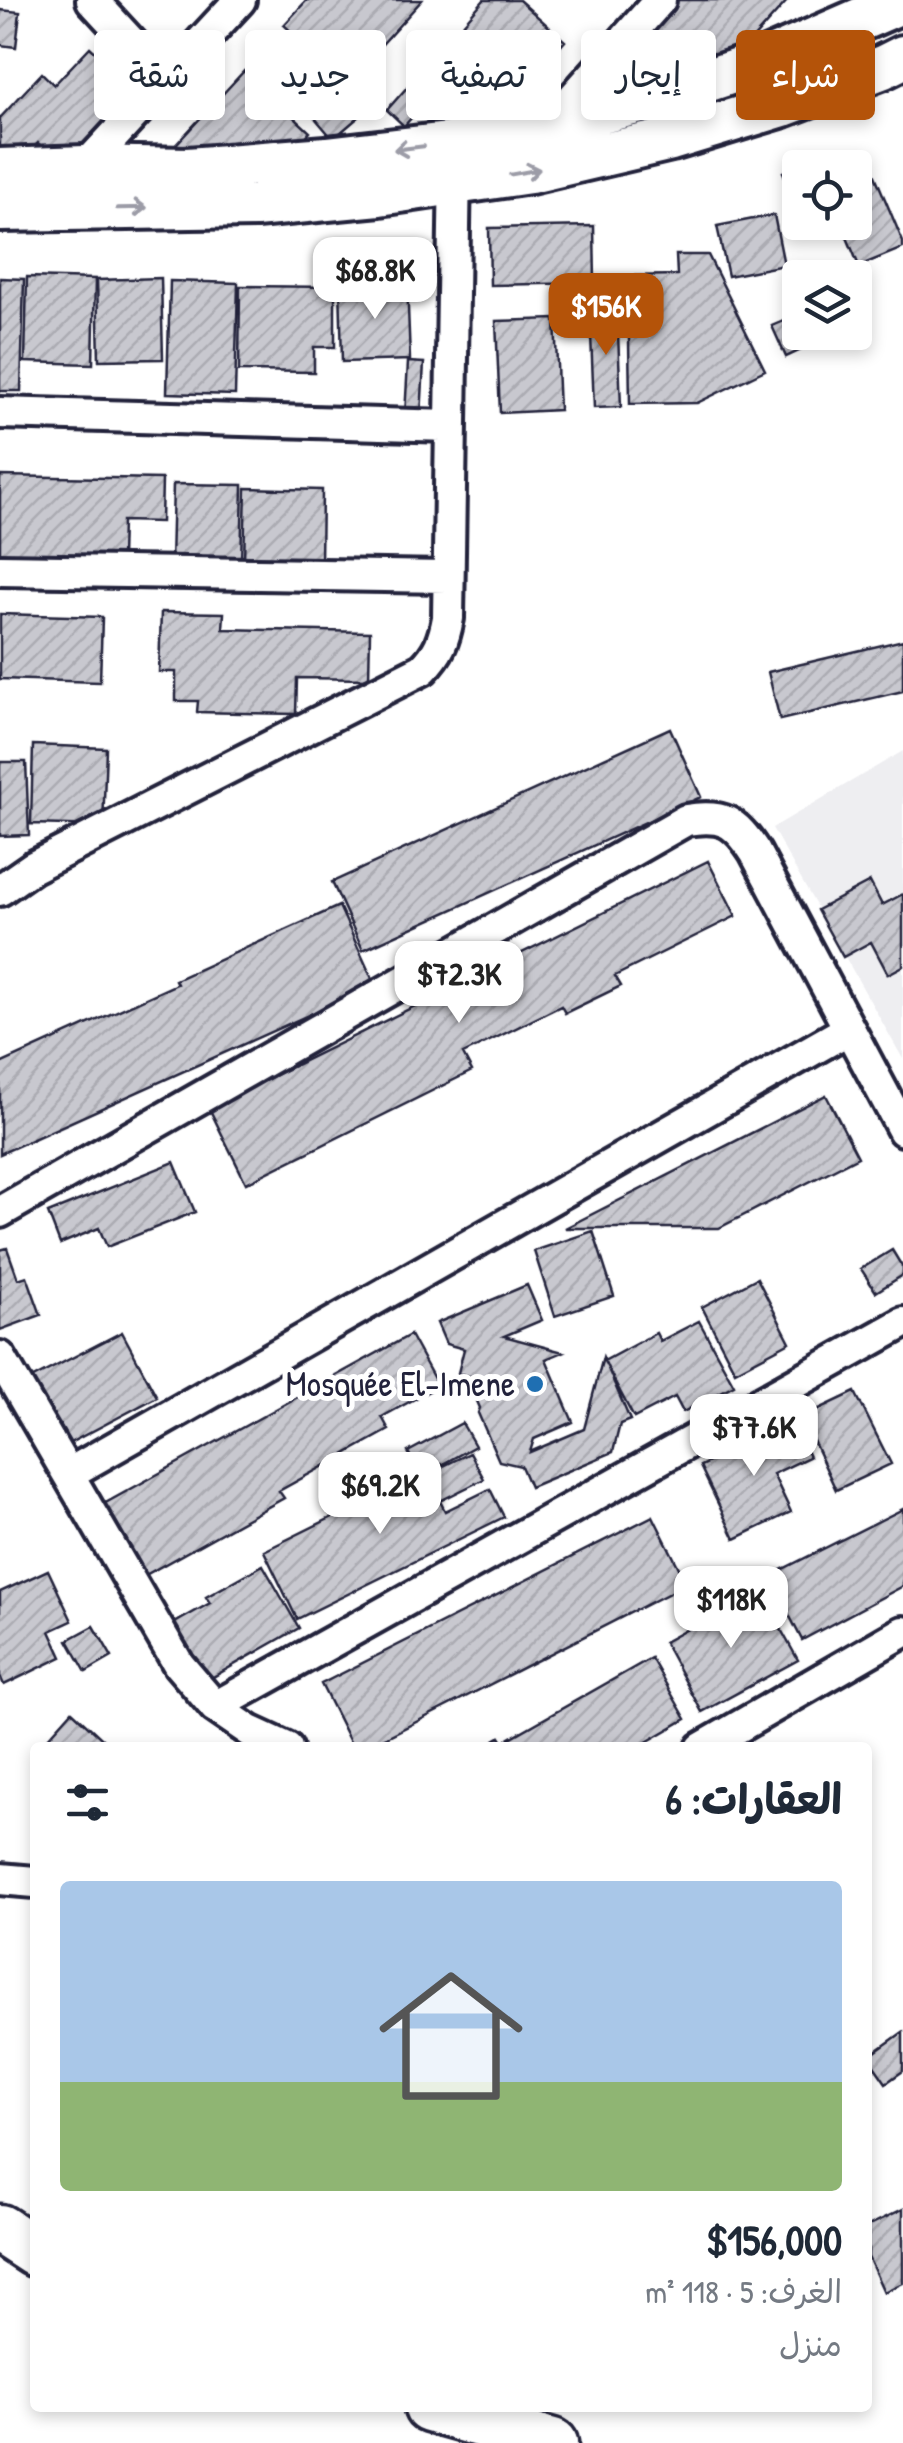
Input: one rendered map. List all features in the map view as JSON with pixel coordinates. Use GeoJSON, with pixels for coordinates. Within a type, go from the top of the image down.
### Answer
{"type":"FeatureCollection","features":[{"type":"Feature","properties":{"kind":"main road"},"geometry":{"type":"LineString","coordinates":[[0,2230],[30,2249]]}},
{"type":"Feature","properties":{"kind":"main road"},"geometry":{"type":"LineString","coordinates":[[442,2412],[553,2443]]}},
{"type":"Feature","properties":{"kind":"street"},"geometry":{"type":"LineString","coordinates":[[92,0],[120,30]]}},
{"type":"Feature","properties":{"kind":"street"},"geometry":{"type":"LineString","coordinates":[[212,30],[240,0]]}},
{"type":"Feature","properties":{"kind":"street"},"geometry":{"type":"LineString","coordinates":[[548,126],[660,0]]}},
{"type":"Feature","properties":{"kind":"street"},"geometry":{"type":"LineString","coordinates":[[0,210],[255,206],[379,194],[548,126],[652,99],[765,61],[903,1]]}},
{"type":"Feature","properties":{"kind":"street"},"geometry":{"type":"LineString","coordinates":[[0,170],[208,167],[327,158],[456,163],[530,172],[671,140],[784,105],[903,57]]}},
{"type":"Feature","properties":{"kind":"street"},"geometry":{"type":"LineString","coordinates":[[64,209],[85,167],[129,120]]}},
{"type":"Feature","properties":{"kind":"street"},"geometry":{"type":"LineString","coordinates":[[0,890],[33,866],[423,669],[437,655],[448,618],[456,163]]}},
{"type":"Feature","properties":{"kind":"street"},"geometry":{"type":"LineString","coordinates":[[0,413],[450,426]]}},
{"type":"Feature","properties":{"kind":"street"},"geometry":{"type":"LineString","coordinates":[[0,570],[447,577]]}},
{"type":"Feature","properties":{"kind":"street"},"geometry":{"type":"LineString","coordinates":[[0,1212],[686,820],[704,818],[726,820],[742,832],[756,852],[903,1130]]}},
{"type":"Feature","properties":{"kind":"street"},"geometry":{"type":"LineString","coordinates":[[0,866],[33,866]]}},
{"type":"Feature","properties":{"kind":"street"},"geometry":{"type":"LineString","coordinates":[[68,1474],[848,1029]]}},
{"type":"Feature","properties":{"kind":"street"},"geometry":{"type":"LineString","coordinates":[[214,1707],[903,1323]]}},
{"type":"Feature","properties":{"kind":"street"},"geometry":{"type":"LineString","coordinates":[[0,1358],[179,1665],[214,1707],[250,1732],[273,1742]]}},
{"type":"Feature","properties":{"kind":"street"},"geometry":{"type":"LineString","coordinates":[[712,1742],[903,1632]]}},
{"type":"Feature","properties":{"kind":"street"},"geometry":{"type":"LineString","coordinates":[[0,1879],[30,1882]]}},
{"type":"Feature","properties":{"kind":"shaded area"},"geometry":{"type":"Polygon","coordinates":[[[903,751],[903,1059],[772,828],[903,751]]]}},
{"type":"Feature","properties":{"kind":"building"},"geometry":{"type":"Polygon","coordinates":[[[307,0],[422,0],[386,40],[386,30],[289,30],[284,25],[307,0]]]}},
{"type":"Feature","properties":{"kind":"building"},"geometry":{"type":"Polygon","coordinates":[[[484,0],[519,0],[553,30],[458,30],[484,0]]]}},
{"type":"Feature","properties":{"kind":"building"},"geometry":{"type":"Polygon","coordinates":[[[677,0],[788,0],[761,30],[736,30],[736,58],[716,80],[716,30],[650,30],[677,0]]]}},
{"type":"Feature","properties":{"kind":"building"},"geometry":{"type":"Polygon","coordinates":[[[0,10],[20,12],[16,47],[0,45],[0,10]]]}},
{"type":"Feature","properties":{"kind":"building"},"geometry":{"type":"Polygon","coordinates":[[[90,47],[94,51],[94,120],[121,120],[71,173],[38,143],[4,178],[0,175],[0,118],[42,73],[54,85],[90,47]]]}},
{"type":"Feature","properties":{"kind":"building"},"geometry":{"type":"Polygon","coordinates":[[[244,71],[245,120],[297,120],[310,132],[276,168],[169,152],[199,120],[225,120],[225,92],[244,71]]]}},
{"type":"Feature","properties":{"kind":"building"},"geometry":{"type":"Polygon","coordinates":[[[406,88],[406,120],[409,120],[404,126],[387,110],[406,88]]]}},
{"type":"Feature","properties":{"kind":"building"},"geometry":{"type":"Polygon","coordinates":[[[317,120],[355,120],[333,139],[317,120]]]}},
{"type":"Feature","properties":{"kind":"building"},"geometry":{"type":"Polygon","coordinates":[[[473,120],[496,120],[486,131],[473,120]]]}},
{"type":"Feature","properties":{"kind":"building"},"geometry":{"type":"Polygon","coordinates":[[[872,168],[903,248],[872,261],[856,260],[848,240],[872,240],[872,168]]]}},
{"type":"Feature","properties":{"kind":"building"},"geometry":{"type":"Polygon","coordinates":[[[774,215],[782,265],[728,276],[717,226],[774,215]]]}},
{"type":"Feature","properties":{"kind":"building"},"geometry":{"type":"Polygon","coordinates":[[[594,226],[595,283],[490,285],[489,228],[594,226]]]}},
{"type":"Feature","properties":{"kind":"building"},"geometry":{"type":"Polygon","coordinates":[[[676,255],[708,255],[765,370],[697,403],[630,404],[628,276],[677,275],[676,255]]]}},
{"type":"Feature","properties":{"kind":"building"},"geometry":{"type":"Polygon","coordinates":[[[27,277],[95,279],[93,364],[25,362],[27,277]]]}},
{"type":"Feature","properties":{"kind":"building"},"geometry":{"type":"Polygon","coordinates":[[[0,278],[24,279],[21,391],[0,391],[0,278]]]}},
{"type":"Feature","properties":{"kind":"building"},"geometry":{"type":"Polygon","coordinates":[[[161,278],[163,359],[99,360],[97,280],[161,278]]]}},
{"type":"Feature","properties":{"kind":"building"},"geometry":{"type":"Polygon","coordinates":[[[170,281],[238,283],[235,395],[167,393],[170,281]]]}},
{"type":"Feature","properties":{"kind":"building"},"geometry":{"type":"Polygon","coordinates":[[[407,281],[410,360],[342,362],[340,283],[407,281]]]}},
{"type":"Feature","properties":{"kind":"building"},"geometry":{"type":"Polygon","coordinates":[[[240,286],[335,287],[335,347],[314,347],[314,372],[239,371],[240,286]]]}},
{"type":"Feature","properties":{"kind":"building"},"geometry":{"type":"Polygon","coordinates":[[[617,309],[621,407],[594,408],[590,310],[617,309]]]}},
{"type":"Feature","properties":{"kind":"building"},"geometry":{"type":"Polygon","coordinates":[[[555,319],[559,410],[500,413],[496,321],[555,319]]]}},
{"type":"Feature","properties":{"kind":"building"},"geometry":{"type":"Polygon","coordinates":[[[782,322],[782,348],[772,326],[782,322]]]}},
{"type":"Feature","properties":{"kind":"building"},"geometry":{"type":"Polygon","coordinates":[[[783,350],[801,350],[786,357],[783,350]]]}},
{"type":"Feature","properties":{"kind":"building"},"geometry":{"type":"Polygon","coordinates":[[[408,362],[424,363],[421,416],[405,415],[408,362]]]}},
{"type":"Feature","properties":{"kind":"building"},"geometry":{"type":"Polygon","coordinates":[[[0,476],[162,479],[161,522],[122,521],[121,559],[0,557],[0,476]]]}},
{"type":"Feature","properties":{"kind":"building"},"geometry":{"type":"Polygon","coordinates":[[[173,484],[243,485],[241,564],[171,563],[173,484]]]}},
{"type":"Feature","properties":{"kind":"building"},"geometry":{"type":"Polygon","coordinates":[[[246,488],[322,490],[321,563],[244,561],[246,488]]]}},
{"type":"Feature","properties":{"kind":"building"},"geometry":{"type":"Polygon","coordinates":[[[161,612],[224,613],[223,629],[370,632],[369,679],[297,678],[296,714],[197,712],[198,701],[176,701],[176,672],[159,672],[161,612]]]}},
{"type":"Feature","properties":{"kind":"building"},"geometry":{"type":"Polygon","coordinates":[[[0,614],[102,617],[100,682],[0,679],[0,614]]]}},
{"type":"Feature","properties":{"kind":"building"},"geometry":{"type":"Polygon","coordinates":[[[903,640],[903,691],[780,720],[768,672],[903,640]]]}},
{"type":"Feature","properties":{"kind":"building"},"geometry":{"type":"Polygon","coordinates":[[[670,728],[701,797],[363,950],[332,882],[670,728]]]}},
{"type":"Feature","properties":{"kind":"building"},"geometry":{"type":"Polygon","coordinates":[[[33,745],[106,748],[103,826],[31,824],[33,745]]]}},
{"type":"Feature","properties":{"kind":"building"},"geometry":{"type":"Polygon","coordinates":[[[0,762],[26,762],[29,835],[0,836],[0,762]]]}},
{"type":"Feature","properties":{"kind":"building"},"geometry":{"type":"Polygon","coordinates":[[[708,861],[736,916],[615,976],[621,986],[565,1013],[561,1006],[463,1054],[472,1071],[246,1183],[209,1108],[708,861]]]}},
{"type":"Feature","properties":{"kind":"building"},"geometry":{"type":"Polygon","coordinates":[[[870,882],[882,905],[903,894],[903,966],[888,974],[871,942],[843,957],[817,910],[870,882]]]}},
{"type":"Feature","properties":{"kind":"building"},"geometry":{"type":"Polygon","coordinates":[[[339,906],[375,985],[0,1154],[0,1064],[339,906]]]}},
{"type":"Feature","properties":{"kind":"building"},"geometry":{"type":"Polygon","coordinates":[[[826,1095],[858,1157],[719,1228],[565,1228],[826,1095]]]}},
{"type":"Feature","properties":{"kind":"building"},"geometry":{"type":"Polygon","coordinates":[[[174,1162],[195,1212],[107,1247],[99,1228],[60,1244],[48,1213],[174,1162]]]}},
{"type":"Feature","properties":{"kind":"building"},"geometry":{"type":"Polygon","coordinates":[[[593,1231],[614,1296],[555,1316],[534,1251],[593,1231]]]}},
{"type":"Feature","properties":{"kind":"building"},"geometry":{"type":"Polygon","coordinates":[[[7,1248],[18,1279],[27,1276],[41,1315],[0,1330],[0,1250],[7,1248]]]}},
{"type":"Feature","properties":{"kind":"building"},"geometry":{"type":"Polygon","coordinates":[[[892,1250],[903,1275],[876,1292],[861,1269],[892,1250]]]}},
{"type":"Feature","properties":{"kind":"building"},"geometry":{"type":"Polygon","coordinates":[[[757,1278],[790,1342],[735,1371],[702,1307],[757,1278]]]}},
{"type":"Feature","properties":{"kind":"building"},"geometry":{"type":"Polygon","coordinates":[[[527,1285],[542,1320],[504,1336],[563,1352],[546,1359],[573,1422],[534,1439],[530,1452],[584,1429],[603,1357],[630,1420],[620,1424],[613,1452],[530,1487],[521,1466],[499,1461],[478,1413],[480,1408],[470,1385],[472,1377],[458,1373],[464,1349],[446,1344],[437,1323],[527,1285]]]}},
{"type":"Feature","properties":{"kind":"building"},"geometry":{"type":"Polygon","coordinates":[[[699,1321],[734,1385],[683,1412],[675,1397],[634,1418],[604,1361],[656,1333],[660,1341],[699,1321]]]}},
{"type":"Feature","properties":{"kind":"building"},"geometry":{"type":"Polygon","coordinates":[[[122,1332],[157,1397],[47,1455],[12,1389],[122,1332]]]}},
{"type":"Feature","properties":{"kind":"building"},"geometry":{"type":"Polygon","coordinates":[[[410,1335],[438,1386],[382,1417],[389,1430],[279,1491],[284,1498],[122,1588],[82,1516],[410,1335]]]}},
{"type":"Feature","properties":{"kind":"building"},"geometry":{"type":"Polygon","coordinates":[[[855,1392],[891,1464],[836,1490],[802,1417],[855,1392]]]}},
{"type":"Feature","properties":{"kind":"building"},"geometry":{"type":"Polygon","coordinates":[[[793,1422],[809,1457],[773,1474],[791,1512],[735,1539],[700,1466],[793,1422]]]}},
{"type":"Feature","properties":{"kind":"building"},"geometry":{"type":"Polygon","coordinates":[[[462,1423],[475,1446],[421,1476],[408,1452],[462,1423]]]}},
{"type":"Feature","properties":{"kind":"building"},"geometry":{"type":"Polygon","coordinates":[[[470,1453],[484,1479],[440,1501],[445,1511],[490,1489],[504,1517],[297,1619],[264,1551],[470,1453]]]}},
{"type":"Feature","properties":{"kind":"building"},"geometry":{"type":"Polygon","coordinates":[[[903,1509],[903,1586],[802,1640],[769,1576],[903,1509]]]}},
{"type":"Feature","properties":{"kind":"building"},"geometry":{"type":"Polygon","coordinates":[[[653,1516],[687,1584],[377,1742],[350,1742],[321,1684],[653,1516]]]}},
{"type":"Feature","properties":{"kind":"building"},"geometry":{"type":"Polygon","coordinates":[[[263,1565],[299,1628],[190,1690],[157,1633],[210,1603],[206,1597],[263,1565]]]}},
{"type":"Feature","properties":{"kind":"building"},"geometry":{"type":"Polygon","coordinates":[[[48,1570],[72,1621],[50,1631],[62,1657],[4,1685],[0,1676],[0,1592],[48,1570]]]}},
{"type":"Feature","properties":{"kind":"building"},"geometry":{"type":"Polygon","coordinates":[[[759,1590],[798,1660],[702,1712],[664,1642],[759,1590]]]}},
{"type":"Feature","properties":{"kind":"building"},"geometry":{"type":"Polygon","coordinates":[[[94,1626],[112,1657],[86,1672],[68,1640],[94,1626]]]}},
{"type":"Feature","properties":{"kind":"building"},"geometry":{"type":"Polygon","coordinates":[[[651,1658],[686,1719],[646,1742],[503,1742],[651,1658]]]}},
{"type":"Feature","properties":{"kind":"building"},"geometry":{"type":"Polygon","coordinates":[[[72,1711],[106,1742],[50,1742],[47,1739],[72,1711]]]}},
{"type":"Feature","properties":{"kind":"building"},"geometry":{"type":"Polygon","coordinates":[[[903,2032],[903,2071],[886,2083],[872,2063],[872,2054],[903,2032]]]}},
{"type":"Feature","properties":{"kind":"building"},"geometry":{"type":"Polygon","coordinates":[[[903,2209],[903,2283],[884,2292],[872,2266],[872,2224],[903,2209]]]}},
{"type":"Feature","properties":{"kind":"place","name":"Mosquée El-Imene"},"geometry":{"type":"Point","coordinates":[535,1384]}}]}
